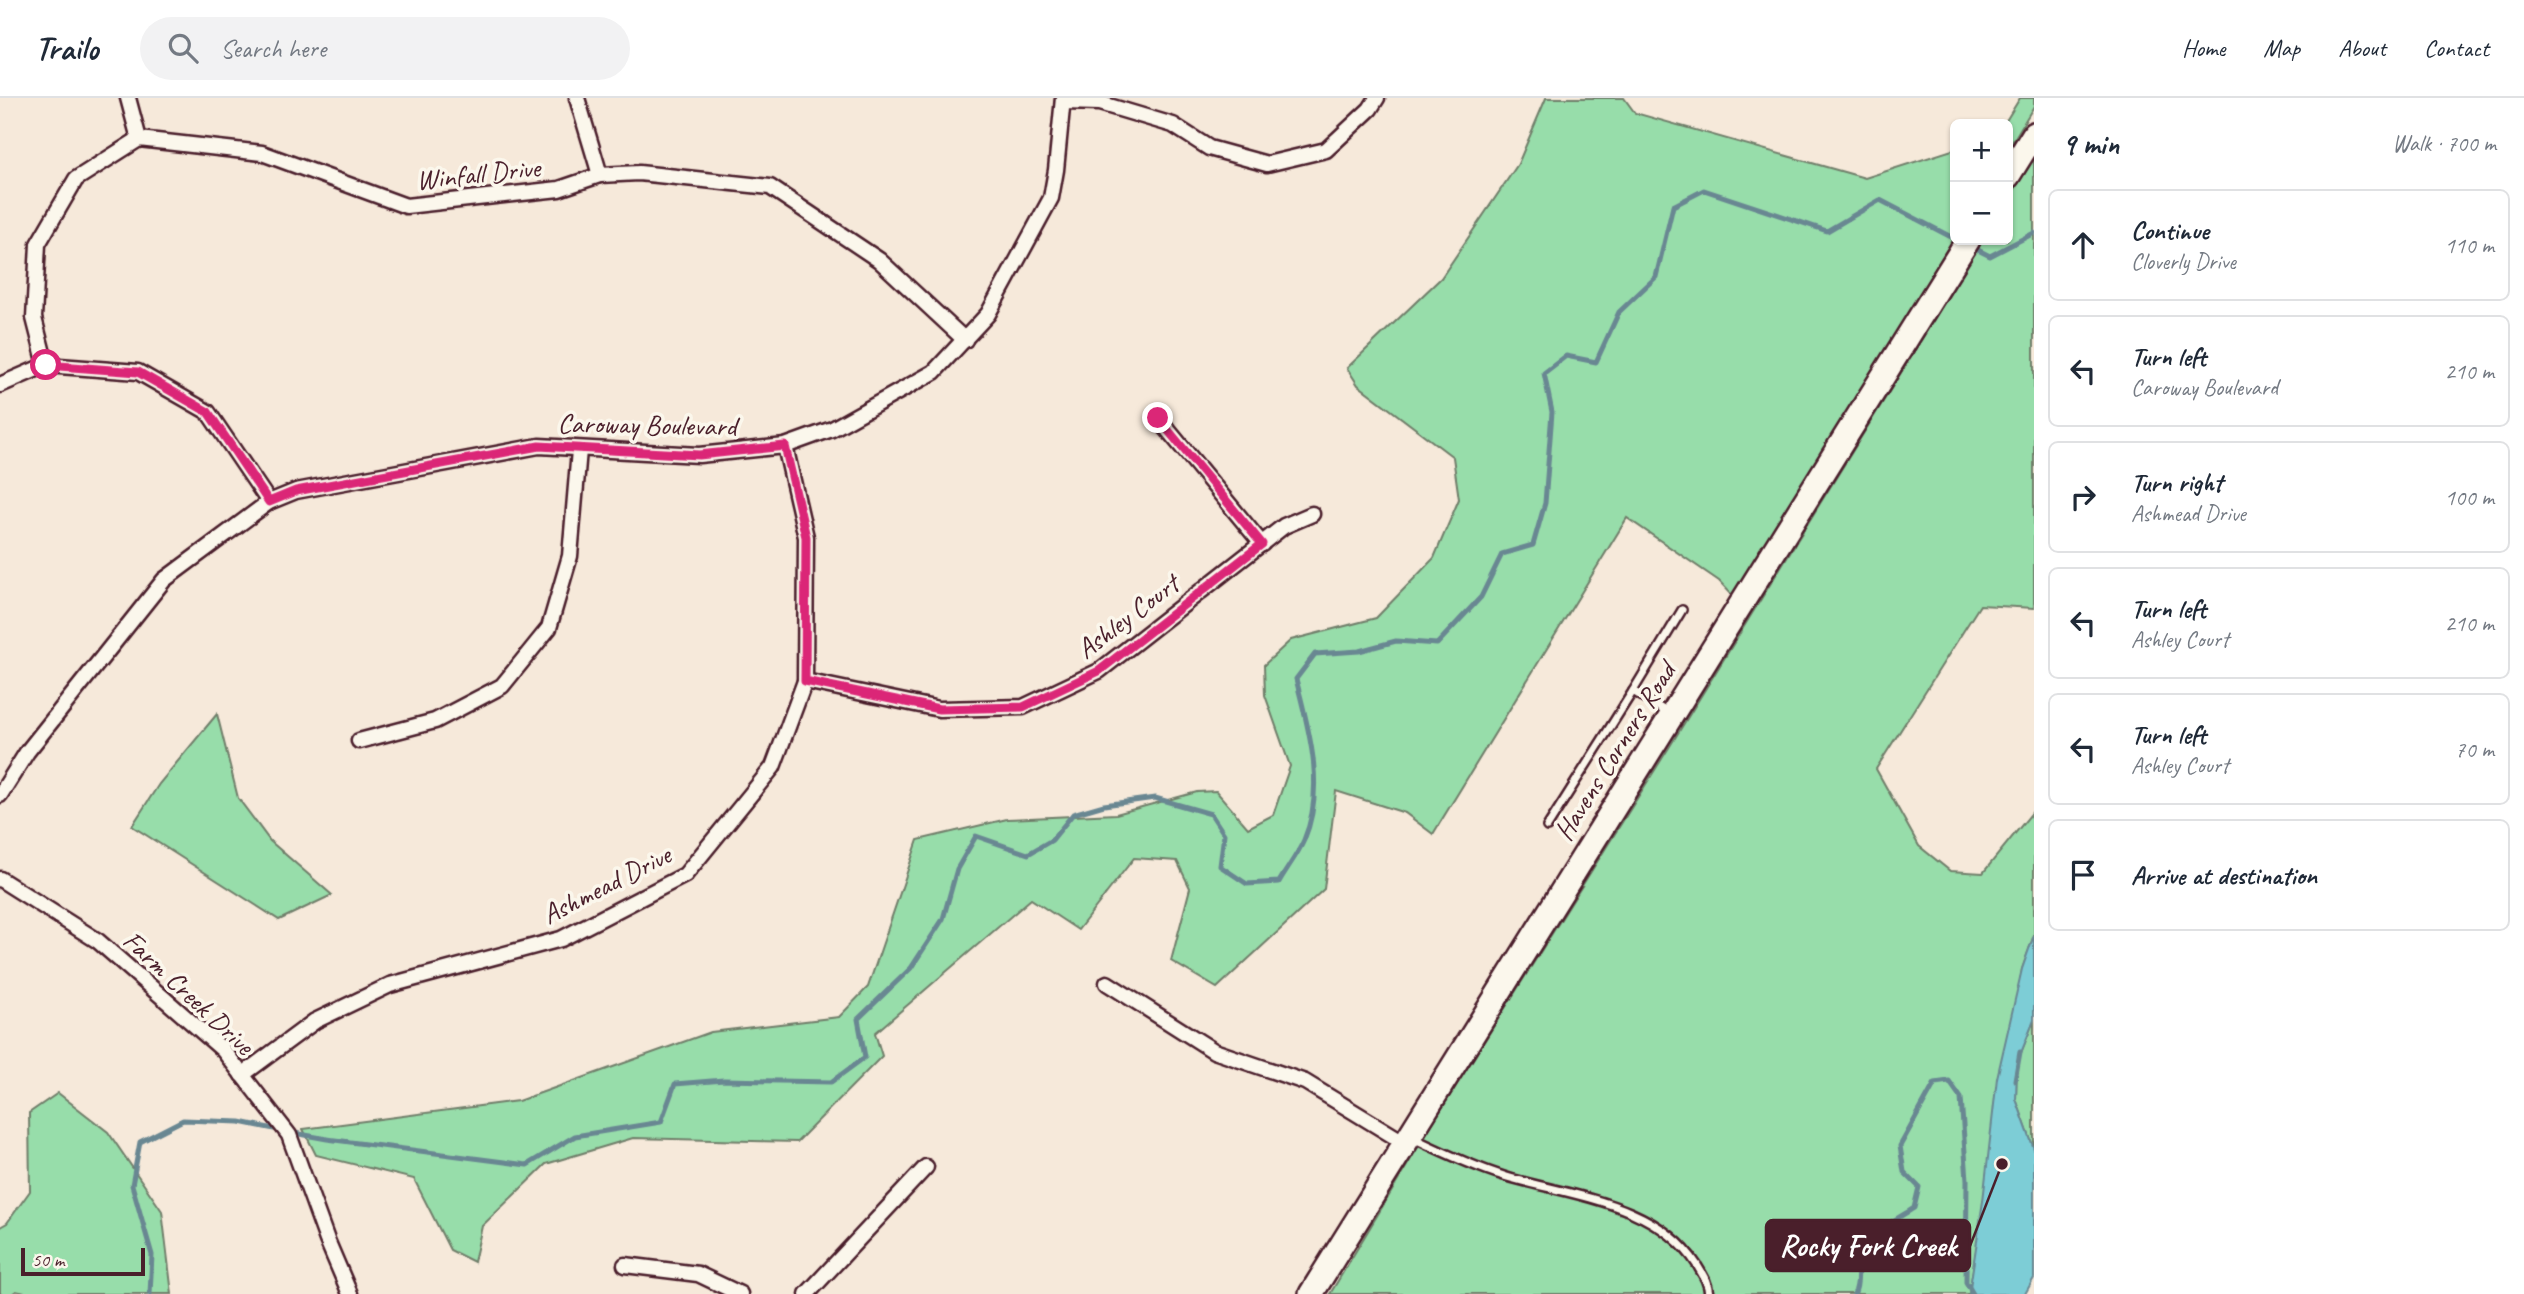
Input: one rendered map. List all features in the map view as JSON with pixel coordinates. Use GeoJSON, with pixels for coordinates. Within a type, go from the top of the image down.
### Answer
{"type":"FeatureCollection","features":[{"type":"Feature","properties":{"kind":"main road"},"geometry":{"type":"LineString","coordinates":[[2013,168],[2034,134]]}},
{"type":"Feature","properties":{"kind":"main road","name":"Havens Corners Road"},"geometry":{"type":"LineString","coordinates":[[1311,1294],[1965,245]]}},
{"type":"Feature","properties":{"kind":"street"},"geometry":{"type":"LineString","coordinates":[[46,365],[34,318],[38,244],[76,179],[139,139],[128,98]]}},
{"type":"Feature","properties":{"kind":"street"},"geometry":{"type":"LineString","coordinates":[[577,98],[600,175]]}},
{"type":"Feature","properties":{"kind":"street"},"geometry":{"type":"LineString","coordinates":[[1063,100],[1099,103],[1173,125],[1209,148],[1267,164],[1326,150],[1370,109],[1377,98]]}},
{"type":"Feature","properties":{"kind":"street","name":"Caroway Boulevard"},"geometry":{"type":"LineString","coordinates":[[0,795],[27,752],[164,580],[269,502],[296,491],[539,446],[699,455],[785,446],[832,429],[934,372],[988,314],[1051,198],[1063,100]]}},
{"type":"Feature","properties":{"kind":"street","name":"Winfall Drive"},"geometry":{"type":"LineString","coordinates":[[139,139],[261,153],[406,206],[559,189],[600,175],[639,173],[770,187],[879,260],[965,340]]}},
{"type":"Feature","properties":{"kind":"street"},"geometry":{"type":"LineString","coordinates":[[0,385],[46,365],[138,372],[208,412],[269,502]]}},
{"type":"Feature","properties":{"kind":"street"},"geometry":{"type":"LineString","coordinates":[[1158,418],[1262,544]]}},
{"type":"Feature","properties":{"kind":"street","name":"Ashmead Drive"},"geometry":{"type":"LineString","coordinates":[[242,1075],[315,1021],[390,985],[561,939],[685,876],[773,767],[805,681],[806,537],[785,446]]}},
{"type":"Feature","properties":{"kind":"street"},"geometry":{"type":"LineString","coordinates":[[359,740],[435,721],[502,686],[549,628],[570,556],[579,450]]}},
{"type":"Feature","properties":{"kind":"street","name":"Ashley Court"},"geometry":{"type":"LineString","coordinates":[[805,681],[939,709],[1023,707],[1099,671],[1284,526],[1312,514]]}},
{"type":"Feature","properties":{"kind":"street","name":"Farm Creek Drive"},"geometry":{"type":"LineString","coordinates":[[0,879],[98,941],[223,1049],[289,1135],[327,1240],[350,1294]]}},
{"type":"Feature","properties":{"kind":"street"},"geometry":{"type":"LineString","coordinates":[[1107,983],[1214,1051],[1305,1082],[1407,1139]]}},
{"type":"Feature","properties":{"kind":"street"},"geometry":{"type":"LineString","coordinates":[[807,1294],[926,1167]]}},
{"type":"Feature","properties":{"kind":"street"},"geometry":{"type":"LineString","coordinates":[[625,1265],[698,1274],[740,1294]]}},
{"type":"Feature","properties":{"kind":"lane"},"geometry":{"type":"LineString","coordinates":[[1547,827],[1682,610]]}},
{"type":"Feature","properties":{"kind":"lane"},"geometry":{"type":"LineString","coordinates":[[1633,691],[1672,715]]}},
{"type":"Feature","properties":{"kind":"lane"},"geometry":{"type":"LineString","coordinates":[[1407,1139],[1506,1177],[1605,1203],[1663,1228],[1688,1251],[1708,1282],[1709,1294]]}},
{"type":"Feature","properties":{"kind":"green space"},"geometry":{"type":"Polygon","coordinates":[[[1546,98],[1624,98],[1635,113],[1865,178],[1950,151],[1950,244],[1735,598],[1719,581],[1627,518],[1433,834],[1405,813],[1336,791],[1324,889],[1217,988],[1171,961],[1190,888],[1177,861],[1134,858],[1078,930],[1031,899],[875,1033],[882,1056],[797,1142],[633,1138],[546,1164],[482,1226],[474,1262],[450,1250],[414,1179],[316,1155],[303,1129],[518,1101],[711,1032],[839,1017],[868,987],[918,840],[1007,819],[1116,814],[1197,792],[1216,791],[1248,828],[1273,815],[1290,766],[1265,695],[1264,665],[1291,640],[1376,618],[1434,558],[1459,499],[1453,457],[1358,385],[1347,368],[1441,278],[1518,164],[1546,98]]]}},
{"type":"Feature","properties":{"kind":"green space"},"geometry":{"type":"Polygon","coordinates":[[[2020,98],[2034,98],[2034,106],[2013,141],[2013,119],[2007,119],[2020,98]]]}},
{"type":"Feature","properties":{"kind":"green space"},"geometry":{"type":"Polygon","coordinates":[[[2034,158],[2034,608],[1980,605],[1876,769],[1919,846],[1950,871],[1983,873],[2034,810],[2034,935],[2022,969],[1969,1294],[1330,1294],[1429,1129],[1980,245],[2013,245],[2013,192],[2034,158]]]}},
{"type":"Feature","properties":{"kind":"green space"},"geometry":{"type":"Polygon","coordinates":[[[217,714],[238,798],[270,841],[332,895],[279,920],[132,826],[159,784],[217,714]]]}},
{"type":"Feature","properties":{"kind":"green space"},"geometry":{"type":"Polygon","coordinates":[[[2034,1020],[2034,1149],[2016,1099],[2017,1063],[2034,1020]]]}},
{"type":"Feature","properties":{"kind":"green space"},"geometry":{"type":"Polygon","coordinates":[[[58,1093],[108,1132],[162,1211],[172,1294],[30,1294],[16,1291],[12,1294],[0,1294],[0,1227],[7,1223],[30,1191],[29,1113],[58,1093]]]}},
{"type":"Feature","properties":{"kind":"water"},"geometry":{"type":"Polygon","coordinates":[[[2034,935],[2034,1020],[2017,1063],[2016,1099],[2034,1149],[2034,1278],[2025,1294],[1969,1294],[1997,1078],[2022,969],[2034,935]]]}},
{"type":"Feature","properties":{"kind":"waterway"},"geometry":{"type":"LineString","coordinates":[[289,1132],[527,1165],[575,1136],[661,1122],[675,1084],[724,1080],[831,1082],[865,1057],[858,1019],[911,968],[943,919],[957,869],[976,836],[1028,854],[1052,840],[1073,814],[1104,805],[1155,798],[1211,814],[1224,834],[1220,866],[1247,884],[1279,882],[1304,840],[1314,800],[1313,759],[1296,679],[1315,654],[1359,651],[1396,641],[1437,644],[1481,597],[1502,554],[1533,545],[1545,503],[1552,412],[1544,373],[1566,356],[1596,362],[1619,312],[1656,277],[1673,206],[1704,190],[1827,231],[1880,200],[1950,236]]}},
{"type":"Feature","properties":{"kind":"waterway"},"geometry":{"type":"LineString","coordinates":[[1970,246],[1990,256],[2034,233]]}},
{"type":"Feature","properties":{"kind":"waterway"},"geometry":{"type":"LineString","coordinates":[[2015,1080],[2020,1052]]}},
{"type":"Feature","properties":{"kind":"waterway"},"geometry":{"type":"LineString","coordinates":[[1854,1294],[1859,1261],[1867,1243],[1881,1229],[1914,1208],[1919,1187],[1904,1172],[1900,1146],[1935,1083],[1949,1081],[1961,1098],[1967,1180],[1966,1282],[1973,1294]]}},
{"type":"Feature","properties":{"kind":"waterway"},"geometry":{"type":"LineString","coordinates":[[150,1294],[152,1255],[132,1185],[140,1142],[183,1120],[240,1122],[279,1130]]}},
{"type":"Feature","properties":{"kind":"place","name":"Rocky Fork Creek"},"geometry":{"type":"Point","coordinates":[2002,1164]}},
{"type":"Feature","properties":{"kind":"route"},"geometry":{"type":"LineString","coordinates":[[46,365],[138,372],[208,412],[269,502],[296,491],[539,446],[699,455],[785,446],[806,537],[805,681],[939,709],[1023,707],[1099,671],[1262,544],[1158,418]]}}]}
